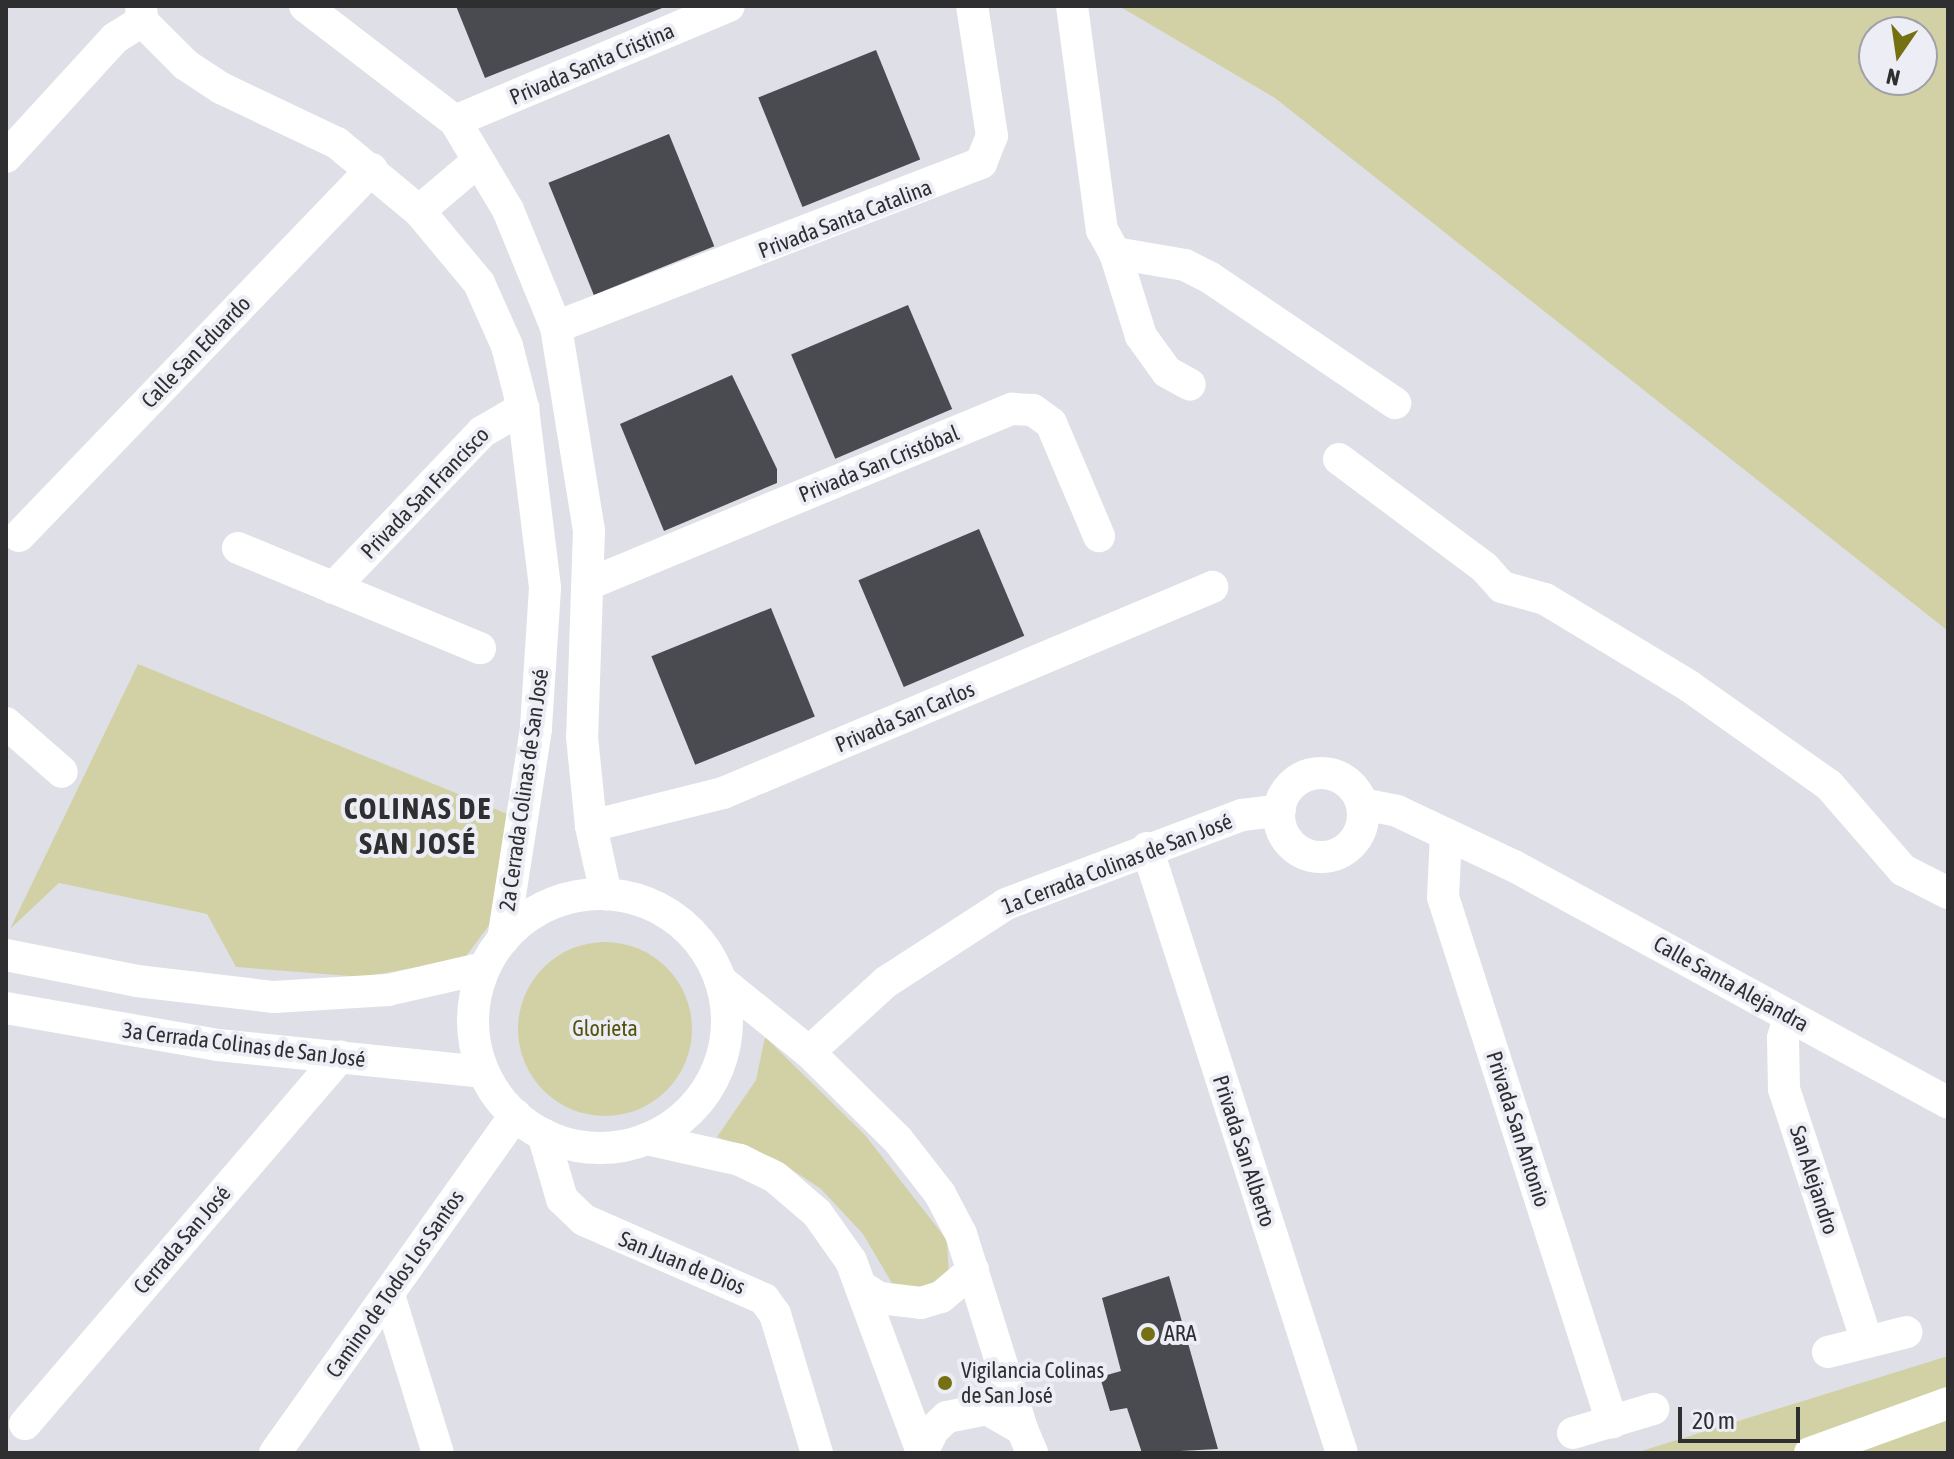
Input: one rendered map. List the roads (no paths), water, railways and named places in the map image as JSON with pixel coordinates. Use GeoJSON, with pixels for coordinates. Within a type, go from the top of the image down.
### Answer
{"type":"FeatureCollection","features":[{"type":"Feature","properties":{"kind":"street","name":"2a Cerrada Colinas de San José"},"geometry":{"type":"LineString","coordinates":[[305,6],[455,121],[508,210],[556,327],[587,515],[591,583],[582,737],[591,826],[606,894]]}},
{"type":"Feature","properties":{"kind":"street","name":"Privada Santa Cristina"},"geometry":{"type":"LineString","coordinates":[[455,121],[729,6]]}},
{"type":"Feature","properties":{"kind":"street","name":"Privada Santa Catalina"},"geometry":{"type":"LineString","coordinates":[[556,327],[981,163],[992,136],[972,6]]}},
{"type":"Feature","properties":{"kind":"street"},"geometry":{"type":"LineString","coordinates":[[1072,6],[1102,230],[1115,253],[1141,336],[1167,372],[1190,385]]}},
{"type":"Feature","properties":{"kind":"street","name":"2a Cerrada Colinas de San José"},"geometry":{"type":"LineString","coordinates":[[141,13],[186,65],[209,81],[337,143],[419,211],[479,283],[507,346],[523,408],[542,534],[540,681],[503,939]]}},
{"type":"Feature","properties":{"kind":"street"},"geometry":{"type":"LineString","coordinates":[[6,157],[141,13]]}},
{"type":"Feature","properties":{"kind":"street"},"geometry":{"type":"LineString","coordinates":[[419,211],[478,161]]}},
{"type":"Feature","properties":{"kind":"street","name":"Calle San Eduardo"},"geometry":{"type":"LineString","coordinates":[[19,536],[372,169]]}},
{"type":"Feature","properties":{"kind":"street"},"geometry":{"type":"LineString","coordinates":[[1115,253],[1185,265],[1209,277],[1395,403]]}},
{"type":"Feature","properties":{"kind":"street","name":"Privada San Francisco"},"geometry":{"type":"LineString","coordinates":[[333,588],[482,432],[523,408]]}},
{"type":"Feature","properties":{"kind":"street","name":"Privada San Cristóbal"},"geometry":{"type":"LineString","coordinates":[[591,583],[1012,409],[1033,410],[1051,423],[1099,536]]}},
{"type":"Feature","properties":{"kind":"street"},"geometry":{"type":"LineString","coordinates":[[1339,459],[1484,567],[1502,587],[1545,599],[1571,614],[1689,686],[1817,776],[1845,798],[1903,870],[1948,893]]}},
{"type":"Feature","properties":{"kind":"street"},"geometry":{"type":"LineString","coordinates":[[238,548],[480,648]]}},
{"type":"Feature","properties":{"kind":"street","name":"Privada San Carlos"},"geometry":{"type":"LineString","coordinates":[[591,826],[723,793],[1212,587]]}},
{"type":"Feature","properties":{"kind":"street"},"geometry":{"type":"LineString","coordinates":[[540,681],[584,684]]}},
{"type":"Feature","properties":{"kind":"street"},"geometry":{"type":"LineString","coordinates":[[6,723],[62,772]]}},
{"type":"Feature","properties":{"kind":"street"},"geometry":{"type":"LineString","coordinates":[[1312,774],[1337,776],[1362,804],[1364,819],[1351,845],[1325,857],[1310,856],[1286,838],[1280,810],[1290,787],[1312,774]]}},
{"type":"Feature","properties":{"kind":"street"},"geometry":{"type":"LineString","coordinates":[[1362,804],[1397,811],[1446,834]]}},
{"type":"Feature","properties":{"kind":"street","name":"1a Cerrada Colinas de San José"},"geometry":{"type":"LineString","coordinates":[[809,1052],[886,982],[939,944],[1006,904],[1147,848],[1242,815],[1280,810]]}},
{"type":"Feature","properties":{"kind":"street","name":"Calle Santa Alejandra"},"geometry":{"type":"LineString","coordinates":[[1446,834],[1514,866],[1948,1103]]}},
{"type":"Feature","properties":{"kind":"street","name":"Privada San Antonio"},"geometry":{"type":"LineString","coordinates":[[1446,834],[1443,897],[1612,1422]]}},
{"type":"Feature","properties":{"kind":"street","name":"Privada San Alberto"},"geometry":{"type":"LineString","coordinates":[[1147,848],[1342,1453]]}},
{"type":"Feature","properties":{"kind":"street"},"geometry":{"type":"LineString","coordinates":[[606,894],[644,901],[677,920],[704,947],[721,981],[728,1019],[722,1057],[706,1092],[680,1120],[646,1139],[600,1147],[543,1134],[515,1115],[483,1072],[474,1041],[473,1008],[484,968],[503,939],[549,904],[606,894]]}},
{"type":"Feature","properties":{"kind":"street"},"geometry":{"type":"LineString","coordinates":[[6,955],[137,981],[274,997],[388,990],[484,968]]}},
{"type":"Feature","properties":{"kind":"street"},"geometry":{"type":"LineString","coordinates":[[721,981],[809,1052],[898,1140],[954,1215],[1027,1441]]}},
{"type":"Feature","properties":{"kind":"street","name":"San Alejandro"},"geometry":{"type":"LineString","coordinates":[[1789,1016],[1783,1038],[1784,1089],[1867,1342]]}},
{"type":"Feature","properties":{"kind":"street","name":"3a Cerrada Colinas de San José"},"geometry":{"type":"LineString","coordinates":[[12,1017],[218,1045],[483,1072]]}},
{"type":"Feature","properties":{"kind":"street","name":"Cerrada San José"},"geometry":{"type":"LineString","coordinates":[[25,1424],[340,1057]]}},
{"type":"Feature","properties":{"kind":"street","name":"Camino de Todos Los Santos"},"geometry":{"type":"LineString","coordinates":[[275,1453],[515,1115]]}},
{"type":"Feature","properties":{"kind":"street","name":"San Juan de Dios"},"geometry":{"type":"LineString","coordinates":[[543,1134],[562,1199],[584,1220],[764,1299],[775,1314],[817,1453]]}},
{"type":"Feature","properties":{"kind":"street"},"geometry":{"type":"LineString","coordinates":[[646,1139],[710,1151],[775,1177],[837,1237],[862,1287],[921,1451]]}},
{"type":"Feature","properties":{"kind":"street"},"geometry":{"type":"LineString","coordinates":[[862,1287],[879,1298],[921,1303],[950,1292],[973,1270]]}},
{"type":"Feature","properties":{"kind":"street"},"geometry":{"type":"LineString","coordinates":[[389,1295],[438,1453]]}},
{"type":"Feature","properties":{"kind":"street"},"geometry":{"type":"LineString","coordinates":[[1828,1352],[1907,1332]]}},
{"type":"Feature","properties":{"kind":"street"},"geometry":{"type":"LineString","coordinates":[[1810,1453],[1948,1403]]}},
{"type":"Feature","properties":{"kind":"street"},"geometry":{"type":"LineString","coordinates":[[921,1451],[947,1417],[967,1409],[1007,1416],[1027,1441]]}},
{"type":"Feature","properties":{"kind":"street"},"geometry":{"type":"LineString","coordinates":[[1573,1433],[1653,1409]]}},
{"type":"Feature","properties":{"kind":"place","name":"ARA"},"geometry":{"type":"Point","coordinates":[1148,1334]}},
{"type":"Feature","properties":{"kind":"place","name":"Vigilancia Colinas de San José"},"geometry":{"type":"Point","coordinates":[945,1383]}},
{"type":"Feature","properties":{"kind":"district","name":"COLINAS DE SAN JOSÉ"},"geometry":{"type":"Point","coordinates":[418,825]}},
{"type":"Feature","properties":{"kind":"park label","name":"Glorieta"},"geometry":{"type":"Point","coordinates":[605,1029]}}]}
